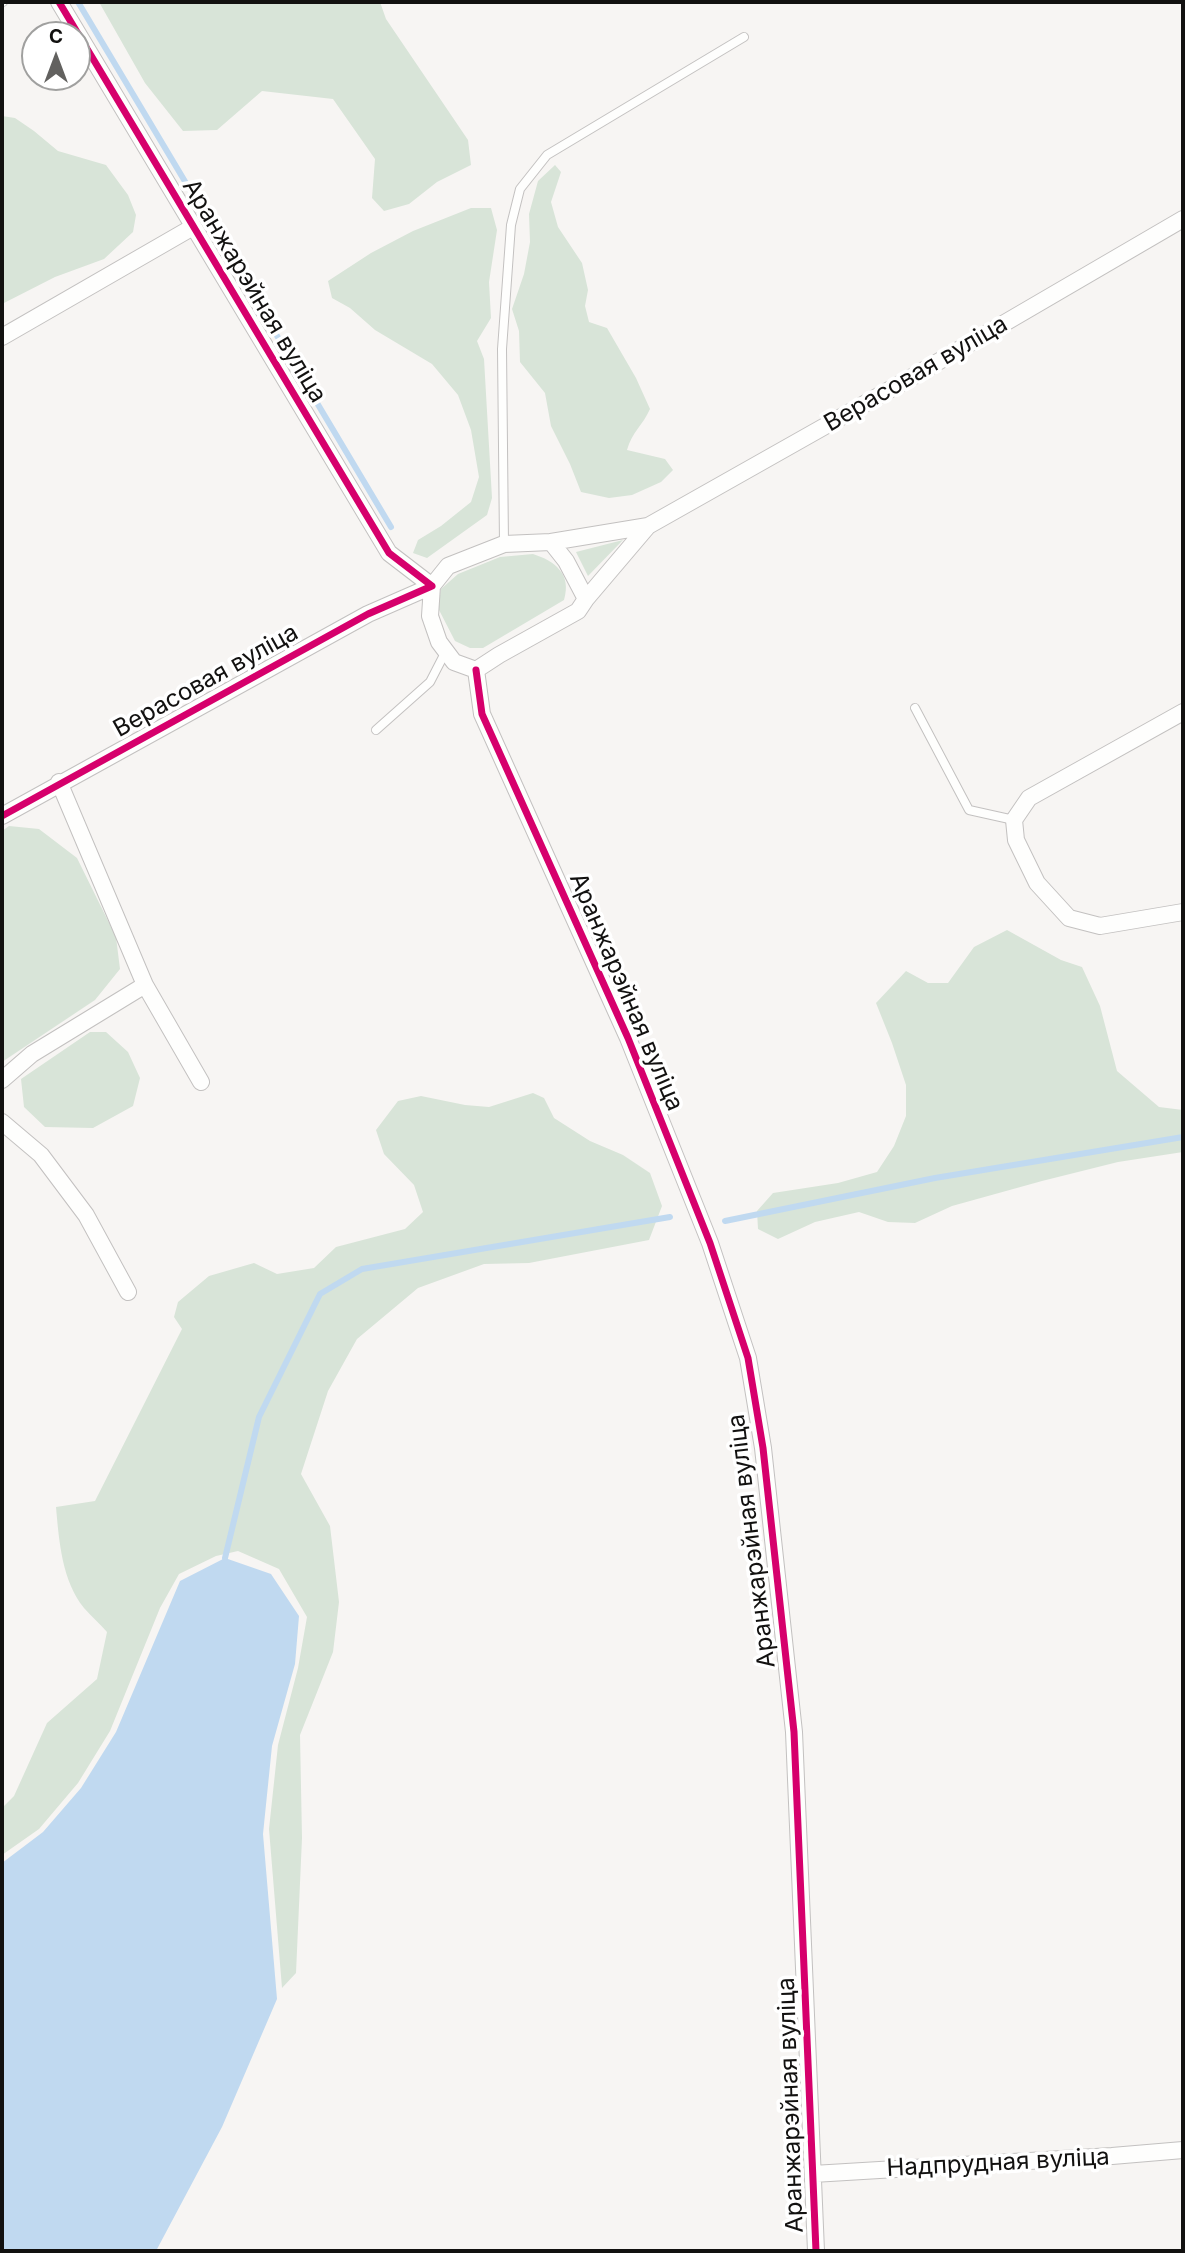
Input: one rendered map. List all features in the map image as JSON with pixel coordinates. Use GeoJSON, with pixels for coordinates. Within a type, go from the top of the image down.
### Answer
{"type":"FeatureCollection","features":[{"type":"Feature","properties":{"kind":"street","name":"Аранжарэйная вуліца"},"geometry":{"type":"LineString","coordinates":[[59,2],[389,553],[432,586]]}},
{"type":"Feature","properties":{"kind":"street","name":"Верасовая вуліца"},"geometry":{"type":"LineString","coordinates":[[2,816],[59,782],[368,614],[432,586],[448,566],[504,544],[551,542],[648,526],[912,377],[1183,219]]}},
{"type":"Feature","properties":{"kind":"street"},"geometry":{"type":"LineString","coordinates":[[2,337],[193,227]]}},
{"type":"Feature","properties":{"kind":"street","name":"Верасовая вуліца"},"geometry":{"type":"LineString","coordinates":[[476,670],[578,611],[648,526]]}},
{"type":"Feature","properties":{"kind":"street"},"geometry":{"type":"LineString","coordinates":[[551,542],[566,561],[586,599]]}},
{"type":"Feature","properties":{"kind":"street"},"geometry":{"type":"LineString","coordinates":[[432,586],[430,615],[439,642],[454,662],[476,670]]}},
{"type":"Feature","properties":{"kind":"street","name":"Аранжарэйная вуліца"},"geometry":{"type":"LineString","coordinates":[[476,670],[482,714],[628,1038],[710,1243],[748,1359],[764,1448],[794,1732],[816,2251]]}},
{"type":"Feature","properties":{"kind":"street"},"geometry":{"type":"LineString","coordinates":[[1183,712],[1029,798],[1014,820],[1016,840],[1038,883],[1069,918],[1100,926],[1183,912]]}},
{"type":"Feature","properties":{"kind":"street"},"geometry":{"type":"LineString","coordinates":[[59,782],[145,985],[201,1082]]}},
{"type":"Feature","properties":{"kind":"street"},"geometry":{"type":"LineString","coordinates":[[2,1080],[32,1054],[145,985]]}},
{"type":"Feature","properties":{"kind":"street"},"geometry":{"type":"LineString","coordinates":[[2,1122],[41,1155],[86,1214],[128,1292]]}},
{"type":"Feature","properties":{"kind":"street","name":"Надпрудная вуліца"},"geometry":{"type":"LineString","coordinates":[[813,2174],[1183,2150]]}},
{"type":"Feature","properties":{"kind":"lane"},"geometry":{"type":"LineString","coordinates":[[504,544],[502,349],[511,225],[520,189],[547,155],[744,37]]}},
{"type":"Feature","properties":{"kind":"lane"},"geometry":{"type":"LineString","coordinates":[[376,730],[430,682],[446,651]]}},
{"type":"Feature","properties":{"kind":"lane"},"geometry":{"type":"LineString","coordinates":[[915,708],[969,810],[1014,820]]}},
{"type":"Feature","properties":{"kind":"shaded area"},"geometry":{"type":"Polygon","coordinates":[[[99,2],[380,2],[386,19],[468,140],[471,165],[437,182],[409,204],[384,211],[372,198],[375,159],[333,99],[262,91],[217,130],[183,131],[145,83],[99,2]]]}},
{"type":"Feature","properties":{"kind":"shaded area"},"geometry":{"type":"Polygon","coordinates":[[[2,116],[15,118],[58,151],[106,165],[128,195],[136,215],[133,232],[104,259],[55,277],[2,304],[2,116]]]}},
{"type":"Feature","properties":{"kind":"shaded area"},"geometry":{"type":"Polygon","coordinates":[[[555,165],[561,172],[551,202],[558,227],[582,263],[588,290],[585,306],[589,322],[607,328],[636,378],[650,409],[627,450],[665,459],[673,470],[661,482],[632,495],[609,498],[581,492],[551,426],[545,393],[520,362],[519,331],[512,309],[524,274],[530,242],[529,214],[538,181],[555,165]]]}},
{"type":"Feature","properties":{"kind":"shaded area"},"geometry":{"type":"Polygon","coordinates":[[[471,208],[491,208],[497,230],[489,282],[491,318],[477,341],[484,359],[492,498],[487,515],[427,558],[413,553],[418,540],[471,502],[479,477],[471,430],[458,395],[432,364],[375,330],[350,308],[332,298],[328,281],[371,253],[413,231],[471,208]]]}},
{"type":"Feature","properties":{"kind":"shaded area"},"geometry":{"type":"Polygon","coordinates":[[[623,540],[588,576],[576,552],[623,540]]]}},
{"type":"Feature","properties":{"kind":"shaded area"},"geometry":{"type":"Polygon","coordinates":[[[533,554],[548,560],[560,570],[566,583],[564,600],[483,648],[470,648],[455,641],[438,608],[441,589],[458,574],[500,557],[533,554]]]}},
{"type":"Feature","properties":{"kind":"shaded area"},"geometry":{"type":"Polygon","coordinates":[[[9,826],[39,829],[77,858],[116,937],[120,969],[95,1000],[2,1062],[2,831],[9,826]]]}},
{"type":"Feature","properties":{"kind":"shaded area"},"geometry":{"type":"Polygon","coordinates":[[[1007,930],[1061,960],[1082,967],[1100,1006],[1117,1071],[1159,1107],[1183,1110],[1183,1152],[1118,1162],[1042,1181],[952,1206],[915,1223],[888,1222],[859,1212],[815,1222],[778,1239],[758,1229],[757,1211],[773,1193],[838,1183],[877,1172],[894,1146],[906,1116],[906,1085],[876,1003],[906,971],[928,983],[948,983],[974,947],[1007,930]]]}},
{"type":"Feature","properties":{"kind":"shaded area"},"geometry":{"type":"Polygon","coordinates":[[[90,1032],[106,1032],[128,1052],[140,1078],[133,1106],[93,1128],[45,1127],[24,1107],[21,1079],[90,1032]]]}},
{"type":"Feature","properties":{"kind":"shaded area"},"geometry":{"type":"Polygon","coordinates":[[[533,1093],[544,1098],[554,1118],[590,1141],[623,1155],[650,1173],[662,1206],[649,1240],[529,1263],[484,1264],[418,1288],[357,1339],[328,1391],[301,1474],[330,1526],[339,1602],[333,1652],[300,1735],[302,1838],[296,1973],[282,1988],[269,1829],[278,1745],[298,1668],[307,1617],[279,1569],[238,1551],[216,1556],[179,1574],[160,1608],[110,1731],[78,1783],[39,1829],[2,1855],[2,1808],[14,1796],[47,1723],[97,1679],[107,1632],[84,1608],[71,1586],[63,1560],[56,1507],[95,1501],[182,1329],[174,1317],[178,1302],[209,1276],[254,1263],[277,1274],[314,1268],[336,1247],[405,1229],[423,1212],[414,1185],[384,1154],[376,1130],[398,1101],[421,1096],[489,1107],[533,1093]]]}},
{"type":"Feature","properties":{"kind":"water"},"geometry":{"type":"Polygon","coordinates":[[[225,1558],[271,1574],[299,1616],[295,1664],[272,1746],[263,1834],[277,1999],[222,2127],[156,2251],[2,2251],[2,1863],[43,1832],[81,1788],[116,1732],[180,1581],[225,1558]]]}},
{"type":"Feature","properties":{"kind":"waterway"},"geometry":{"type":"LineString","coordinates":[[78,2],[391,527]]}},
{"type":"Feature","properties":{"kind":"waterway"},"geometry":{"type":"LineString","coordinates":[[725,1221],[935,1178],[1183,1137]]}},
{"type":"Feature","properties":{"kind":"waterway"},"geometry":{"type":"LineString","coordinates":[[225,1558],[259,1417],[320,1294],[362,1269],[670,1217]]}},
{"type":"Feature","properties":{"kind":"cycle path"},"geometry":{"type":"LineString","coordinates":[[2,816],[368,614],[432,586],[389,553],[59,2]]}},
{"type":"Feature","properties":{"kind":"cycle path"},"geometry":{"type":"LineString","coordinates":[[476,670],[482,714],[628,1038],[710,1243],[748,1358],[763,1448],[794,1732],[816,2251]]}}]}
